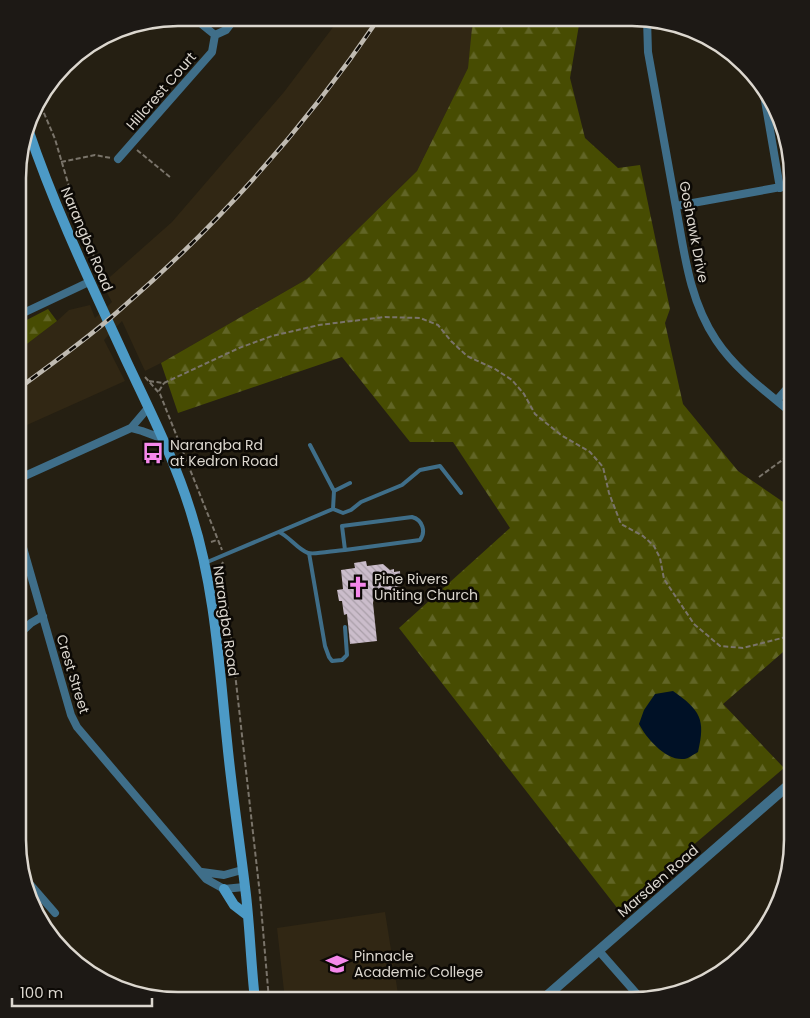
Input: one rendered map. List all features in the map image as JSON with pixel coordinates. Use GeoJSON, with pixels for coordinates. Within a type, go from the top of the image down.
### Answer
{"type":"FeatureCollection","features":[{"type":"Feature","properties":{"kind":"main road","name":"Narangba Road"},"geometry":{"type":"LineString","coordinates":[[31,138],[62,221],[94,282],[97,299],[148,408],[192,513],[205,563],[215,617],[254,991]]}},
{"type":"Feature","properties":{"kind":"main road"},"geometry":{"type":"LineString","coordinates":[[224,889],[234,905],[247,915]]}},
{"type":"Feature","properties":{"kind":"street"},"geometry":{"type":"LineString","coordinates":[[204,26],[215,35],[226,30],[229,26]]}},
{"type":"Feature","properties":{"kind":"street","name":"Goshawk Drive"},"geometry":{"type":"LineString","coordinates":[[647,28],[648,52],[676,206],[692,290],[699,310],[707,326],[727,355],[784,406]]}},
{"type":"Feature","properties":{"kind":"street","name":"Hillcrest Court"},"geometry":{"type":"LineString","coordinates":[[118,159],[212,52],[215,35]]}},
{"type":"Feature","properties":{"kind":"street"},"geometry":{"type":"LineString","coordinates":[[766,109],[780,188]]}},
{"type":"Feature","properties":{"kind":"street"},"geometry":{"type":"LineString","coordinates":[[676,206],[784,187]]}},
{"type":"Feature","properties":{"kind":"street"},"geometry":{"type":"LineString","coordinates":[[26,312],[94,282]]}},
{"type":"Feature","properties":{"kind":"street"},"geometry":{"type":"LineString","coordinates":[[777,400],[784,392]]}},
{"type":"Feature","properties":{"kind":"street"},"geometry":{"type":"LineString","coordinates":[[26,475],[131,428],[148,408]]}},
{"type":"Feature","properties":{"kind":"street"},"geometry":{"type":"LineString","coordinates":[[131,428],[142,430],[161,438]]}},
{"type":"Feature","properties":{"kind":"street","name":"Crest Street"},"geometry":{"type":"LineString","coordinates":[[26,558],[71,715],[77,727],[206,879],[224,889]]}},
{"type":"Feature","properties":{"kind":"street"},"geometry":{"type":"LineString","coordinates":[[26,628],[43,616]]}},
{"type":"Feature","properties":{"kind":"street","name":"Marsden Road"},"geometry":{"type":"LineString","coordinates":[[552,991],[783,790]]}},
{"type":"Feature","properties":{"kind":"street"},"geometry":{"type":"LineString","coordinates":[[202,872],[224,874],[242,870]]}},
{"type":"Feature","properties":{"kind":"street"},"geometry":{"type":"LineString","coordinates":[[224,889],[244,887]]}},
{"type":"Feature","properties":{"kind":"street"},"geometry":{"type":"LineString","coordinates":[[35,890],[55,913]]}},
{"type":"Feature","properties":{"kind":"street"},"geometry":{"type":"LineString","coordinates":[[599,951],[634,991]]}},
{"type":"Feature","properties":{"kind":"lane"},"geometry":{"type":"LineString","coordinates":[[310,445],[334,491],[333,509]]}},
{"type":"Feature","properties":{"kind":"lane"},"geometry":{"type":"LineString","coordinates":[[205,563],[333,509],[343,513],[351,510],[361,502],[402,485],[420,470],[440,466],[461,493]]}},
{"type":"Feature","properties":{"kind":"lane"},"geometry":{"type":"LineString","coordinates":[[334,491],[350,483]]}},
{"type":"Feature","properties":{"kind":"lane"},"geometry":{"type":"LineString","coordinates":[[279,532],[288,536],[294,543],[309,553],[345,550],[420,540],[423,531],[422,524],[412,517],[342,526],[345,550]]}},
{"type":"Feature","properties":{"kind":"lane"},"geometry":{"type":"LineString","coordinates":[[309,553],[325,646],[332,661],[339,661],[346,657],[345,628]]}},
{"type":"Feature","properties":{"kind":"path"},"geometry":{"type":"LineString","coordinates":[[43,110],[56,139],[78,217],[89,235],[94,282]]}},
{"type":"Feature","properties":{"kind":"path"},"geometry":{"type":"LineString","coordinates":[[130,144],[170,177]]}},
{"type":"Feature","properties":{"kind":"path"},"geometry":{"type":"LineString","coordinates":[[61,162],[96,155],[118,159]]}},
{"type":"Feature","properties":{"kind":"path"},"geometry":{"type":"LineString","coordinates":[[221,547],[159,391],[149,381],[164,383],[239,348],[272,336],[319,325],[385,317],[420,318],[438,325],[467,356],[512,380],[524,394],[536,414],[561,435],[590,452],[604,467],[609,493],[621,524],[643,536],[654,546],[660,558],[664,579],[694,624],[720,646],[743,648],[783,638]]}},
{"type":"Feature","properties":{"kind":"path"},"geometry":{"type":"LineString","coordinates":[[159,391],[164,383]]}},
{"type":"Feature","properties":{"kind":"path"},"geometry":{"type":"LineString","coordinates":[[759,477],[784,458]]}},
{"type":"Feature","properties":{"kind":"path"},"geometry":{"type":"LineString","coordinates":[[211,542],[217,540]]}},
{"type":"Feature","properties":{"kind":"path"},"geometry":{"type":"LineString","coordinates":[[225,560],[220,569],[226,602],[260,895],[268,991]]}},
{"type":"Feature","properties":{"kind":"path"},"geometry":{"type":"LineString","coordinates":[[255,895],[260,895]]}},
{"type":"Feature","properties":{"kind":"shaded area"},"geometry":{"type":"Polygon","coordinates":[[[334,26],[474,26],[468,68],[417,171],[307,279],[145,371],[122,321],[104,340],[125,381],[26,425],[26,345],[69,310],[90,305],[95,318],[112,302],[102,284],[172,222],[284,92],[334,26]]]}},
{"type":"Feature","properties":{"kind":"shaded area","name":"Pinnacle Academic College"},"geometry":{"type":"Polygon","coordinates":[[[385,912],[398,991],[284,991],[277,928],[385,912]]]}},
{"type":"Feature","properties":{"kind":"green space"},"geometry":{"type":"Polygon","coordinates":[[[472,26],[579,26],[570,78],[585,138],[618,168],[640,165],[670,309],[665,323],[683,404],[738,471],[784,502],[783,652],[723,704],[783,769],[618,909],[399,628],[510,528],[453,442],[410,442],[342,357],[178,413],[161,363],[307,279],[417,171],[468,68],[472,26]]]}},
{"type":"Feature","properties":{"kind":"green space"},"geometry":{"type":"Polygon","coordinates":[[[48,309],[57,321],[26,345],[26,320],[48,309]]]}},
{"type":"Feature","properties":{"kind":"water"},"geometry":{"type":"Polygon","coordinates":[[[673,691],[695,710],[701,723],[698,752],[686,759],[677,759],[657,747],[646,736],[639,724],[644,710],[655,694],[673,691]]]}},
{"type":"Feature","properties":{"kind":"building"},"geometry":{"type":"Polygon","coordinates":[[[366,561],[367,566],[383,564],[390,570],[394,569],[394,572],[400,571],[401,586],[395,587],[396,594],[374,597],[377,641],[350,644],[347,614],[344,615],[342,601],[339,601],[337,590],[343,589],[341,570],[355,568],[354,563],[366,561]]]}},
{"type":"Feature","properties":{"kind":"railway"},"geometry":{"type":"LineString","coordinates":[[26,383],[110,318],[159,275],[228,207],[322,97],[373,26]]}},
{"type":"Feature","properties":{"kind":"place","name":"Narangba Rd at Kedron Road"},"geometry":{"type":"Point","coordinates":[153,453]}},
{"type":"Feature","properties":{"kind":"place","name":"Pine Rivers Uniting Church"},"geometry":{"type":"Point","coordinates":[358,587]}},
{"type":"Feature","properties":{"kind":"place","name":"Pinnacle Academic College"},"geometry":{"type":"Point","coordinates":[337,964]}}]}
